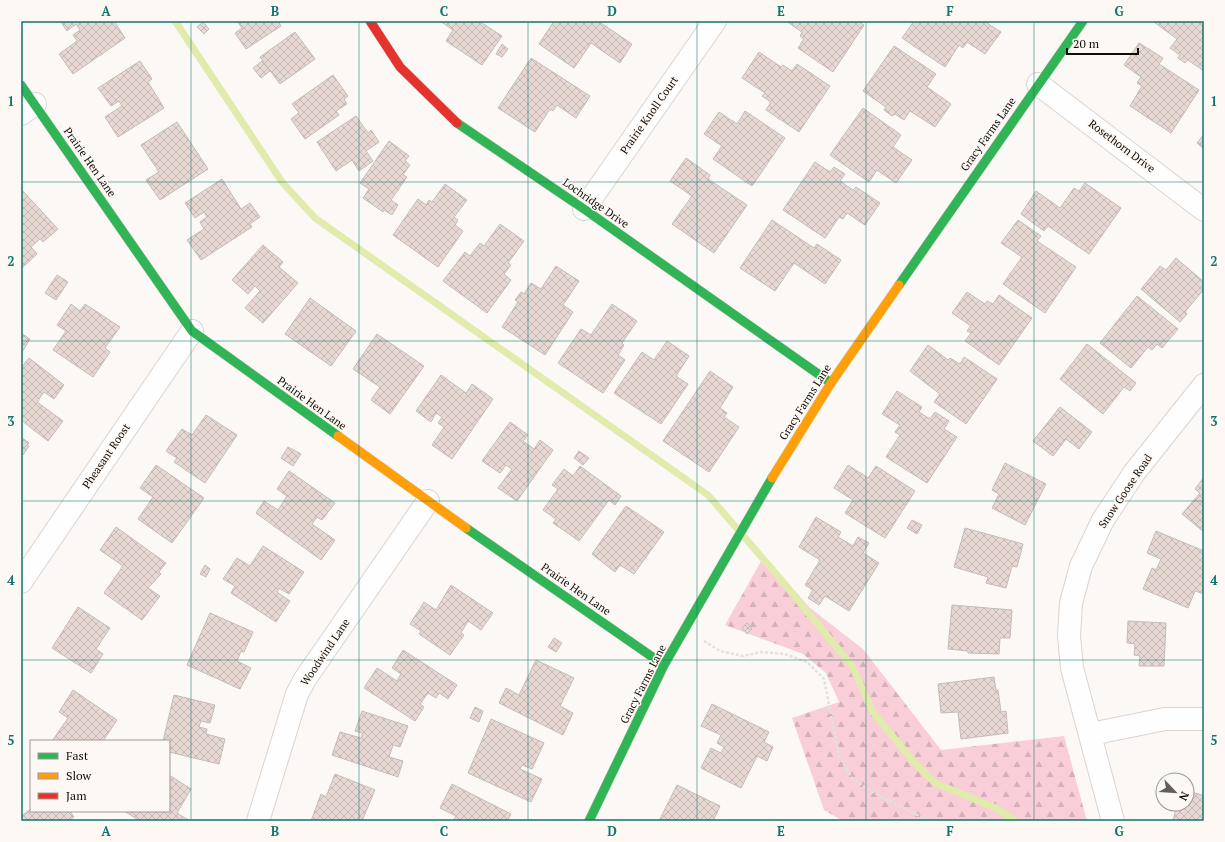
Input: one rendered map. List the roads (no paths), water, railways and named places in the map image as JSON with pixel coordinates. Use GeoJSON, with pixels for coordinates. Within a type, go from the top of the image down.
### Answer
{"type":"FeatureCollection","features":[{"type":"Feature","properties":{"kind":"street","name":"Lochridge Drive"},"geometry":{"type":"LineString","coordinates":[[370,21],[400,67],[452,119],[584,209],[831,383]]}},
{"type":"Feature","properties":{"kind":"street","name":"Prairie Knoll Court"},"geometry":{"type":"LineString","coordinates":[[584,209],[715,21]]}},
{"type":"Feature","properties":{"kind":"street","name":"Gracy Farms Lane"},"geometry":{"type":"LineString","coordinates":[[589,821],[664,665],[757,502],[831,383],[1083,21]]}},
{"type":"Feature","properties":{"kind":"street","name":"Prairie Hen Lane"},"geometry":{"type":"LineString","coordinates":[[21,84],[28,109],[192,331],[428,501],[664,665]]}},
{"type":"Feature","properties":{"kind":"street","name":"Rosethorn Drive"},"geometry":{"type":"LineString","coordinates":[[1038,84],[1204,210]]}},
{"type":"Feature","properties":{"kind":"street","name":"Pheasant Roost"},"geometry":{"type":"LineString","coordinates":[[21,582],[192,331]]}},
{"type":"Feature","properties":{"kind":"street","name":"Snow Goose Road"},"geometry":{"type":"LineString","coordinates":[[1113,821],[1091,734],[1072,668],[1069,636],[1071,603],[1081,566],[1103,520],[1134,473],[1204,385]]}},
{"type":"Feature","properties":{"kind":"street","name":"Woodwind Lane"},"geometry":{"type":"LineString","coordinates":[[258,821],[297,694],[305,679],[428,501]]}},
{"type":"Feature","properties":{"kind":"street"},"geometry":{"type":"LineString","coordinates":[[1091,734],[1164,719],[1204,719]]}},
{"type":"Feature","properties":{"kind":"waterway"},"geometry":{"type":"LineString","coordinates":[[175,21],[282,182],[315,218],[708,495],[778,576],[852,666],[873,712],[912,760],[935,783],[996,808],[1015,821]]}}]}
